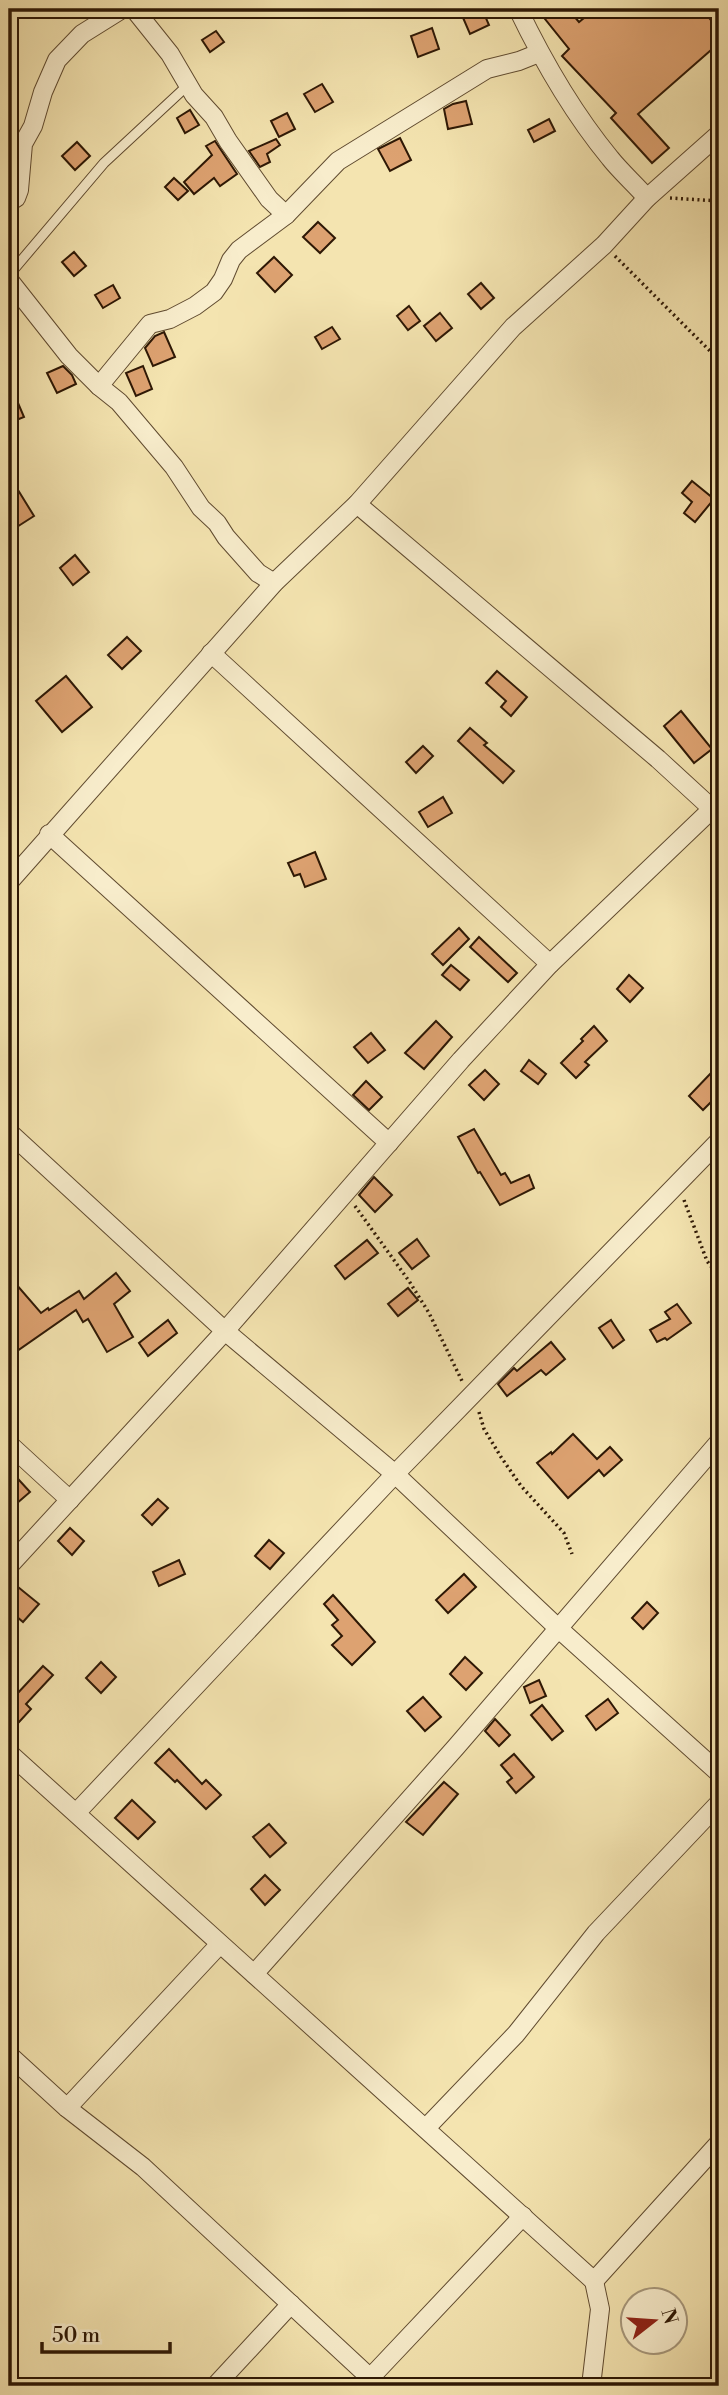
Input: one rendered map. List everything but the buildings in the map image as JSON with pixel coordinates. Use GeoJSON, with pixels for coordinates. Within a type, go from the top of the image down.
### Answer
{"type":"FeatureCollection","features":[{"type":"Feature","properties":{"kind":"street"},"geometry":{"type":"LineString","coordinates":[[9,201],[16,198],[19,190],[23,144],[33,126],[43,92],[57,60],[82,34],[122,9]]}},
{"type":"Feature","properties":{"kind":"street"},"geometry":{"type":"LineString","coordinates":[[134,9],[170,54],[188,85],[214,117],[269,199],[286,215]]}},
{"type":"Feature","properties":{"kind":"street"},"geometry":{"type":"LineString","coordinates":[[518,9],[539,53],[610,158],[647,198]]}},
{"type":"Feature","properties":{"kind":"street"},"geometry":{"type":"LineString","coordinates":[[99,386],[150,324],[170,319],[214,292],[239,250],[286,215],[338,161],[486,69],[539,53]]}},
{"type":"Feature","properties":{"kind":"street"},"geometry":{"type":"LineString","coordinates":[[9,882],[274,583],[358,504],[513,327],[604,245],[647,198],[719,134]]}},
{"type":"Feature","properties":{"kind":"street"},"geometry":{"type":"LineString","coordinates":[[9,278],[69,356],[119,402],[174,467],[201,508],[217,523],[226,537],[258,573],[274,583]]}},
{"type":"Feature","properties":{"kind":"street"},"geometry":{"type":"LineString","coordinates":[[9,1566],[225,1331],[550,964],[716,812],[658,759],[358,504]]}},
{"type":"Feature","properties":{"kind":"street"},"geometry":{"type":"LineString","coordinates":[[211,653],[550,964]]}},
{"type":"Feature","properties":{"kind":"street"},"geometry":{"type":"LineString","coordinates":[[49,834],[389,1143]]}},
{"type":"Feature","properties":{"kind":"street"},"geometry":{"type":"LineString","coordinates":[[9,1132],[225,1331],[395,1474],[559,1629],[719,1773]]}},
{"type":"Feature","properties":{"kind":"street"},"geometry":{"type":"LineString","coordinates":[[77,1812],[395,1474],[719,1141]]}},
{"type":"Feature","properties":{"kind":"street"},"geometry":{"type":"LineString","coordinates":[[254,1974],[559,1629],[719,1442]]}},
{"type":"Feature","properties":{"kind":"street"},"geometry":{"type":"LineString","coordinates":[[9,1444],[70,1500]]}},
{"type":"Feature","properties":{"kind":"street"},"geometry":{"type":"LineString","coordinates":[[9,1753],[594,2281],[600,2309],[592,2386]]}},
{"type":"Feature","properties":{"kind":"street"},"geometry":{"type":"LineString","coordinates":[[426,2128],[516,2034],[596,1933],[719,1803]]}},
{"type":"Feature","properties":{"kind":"street"},"geometry":{"type":"LineString","coordinates":[[66,2108],[220,1944]]}},
{"type":"Feature","properties":{"kind":"street"},"geometry":{"type":"LineString","coordinates":[[9,2055],[66,2108],[143,2167],[375,2382],[523,2216]]}},
{"type":"Feature","properties":{"kind":"street"},"geometry":{"type":"LineString","coordinates":[[594,2281],[719,2143]]}},
{"type":"Feature","properties":{"kind":"street"},"geometry":{"type":"LineString","coordinates":[[215,2386],[291,2304]]}},
{"type":"Feature","properties":{"kind":"lane"},"geometry":{"type":"LineString","coordinates":[[9,278],[104,163],[188,85]]}},
{"type":"Feature","properties":{"kind":"path"},"geometry":{"type":"LineString","coordinates":[[647,198],[719,201]]}},
{"type":"Feature","properties":{"kind":"path"},"geometry":{"type":"LineString","coordinates":[[604,245],[719,360]]}},
{"type":"Feature","properties":{"kind":"path"},"geometry":{"type":"LineString","coordinates":[[676,1186],[687,1204],[707,1261],[719,1277]]}},
{"type":"Feature","properties":{"kind":"path"},"geometry":{"type":"LineString","coordinates":[[344,1194],[361,1213],[409,1280],[477,1405],[484,1429],[522,1486],[564,1533],[572,1555]]}}]}
